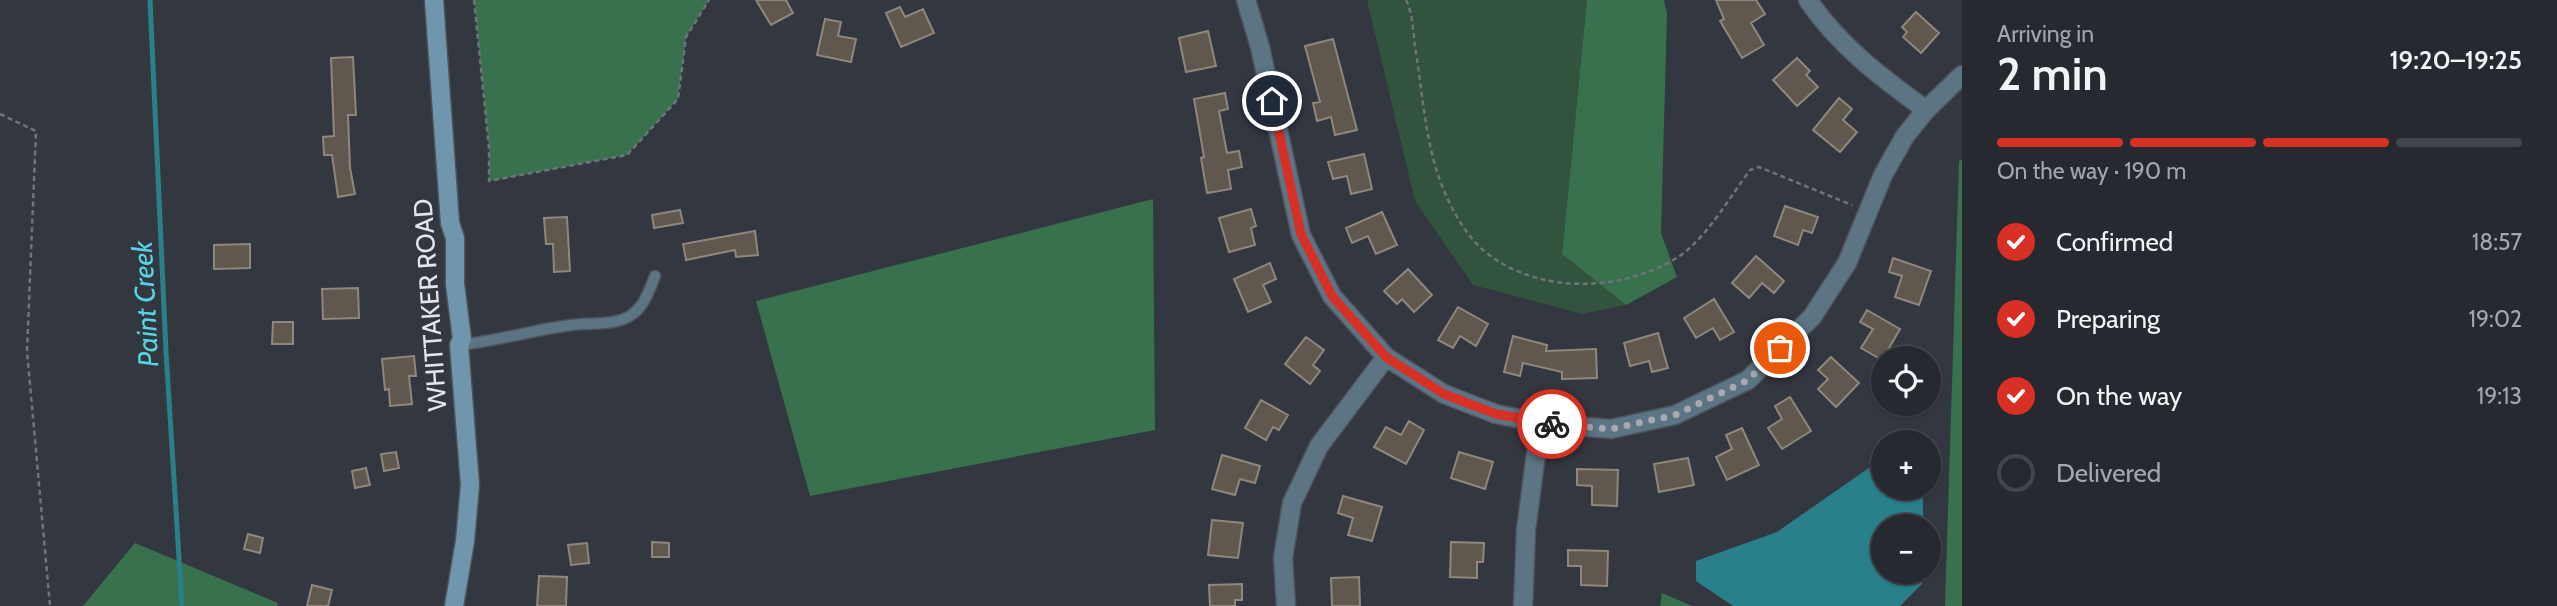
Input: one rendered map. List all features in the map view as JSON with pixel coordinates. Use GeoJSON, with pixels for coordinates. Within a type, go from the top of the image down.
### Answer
{"type":"FeatureCollection","features":[{"type":"Feature","properties":{"kind":"main road","name":"WHITTAKER ROAD"},"geometry":{"type":"LineString","coordinates":[[434,0],[450,223],[455,238],[455,284],[462,339],[459,345],[470,485],[465,541],[454,606]]}},
{"type":"Feature","properties":{"kind":"street"},"geometry":{"type":"LineString","coordinates":[[1247,0],[1301,234],[1332,296],[1386,357],[1444,394],[1496,414],[1540,423],[1611,429],[1675,415],[1748,380],[1812,317],[1847,263],[1883,175],[1905,136],[1926,110],[1962,75]]}},
{"type":"Feature","properties":{"kind":"street"},"geometry":{"type":"LineString","coordinates":[[1808,0],[1818,15],[1864,65],[1926,110]]}},
{"type":"Feature","properties":{"kind":"street"},"geometry":{"type":"LineString","coordinates":[[1286,606],[1283,558],[1292,503],[1319,446],[1386,357]]}},
{"type":"Feature","properties":{"kind":"street"},"geometry":{"type":"LineString","coordinates":[[1523,606],[1527,530],[1540,423]]}},
{"type":"Feature","properties":{"kind":"lane"},"geometry":{"type":"LineString","coordinates":[[459,345],[488,342],[571,325],[623,319],[634,313],[644,301],[655,276]]}},
{"type":"Feature","properties":{"kind":"path"},"geometry":{"type":"LineString","coordinates":[[474,0],[489,148],[489,181],[627,155],[678,99],[686,37],[709,0]]}},
{"type":"Feature","properties":{"kind":"path"},"geometry":{"type":"LineString","coordinates":[[1406,0],[1432,151],[1443,189],[1464,227],[1486,253],[1511,269],[1532,277],[1572,284],[1604,284],[1676,259],[1697,239],[1750,170],[1759,167],[1869,211]]}},
{"type":"Feature","properties":{"kind":"path"},"geometry":{"type":"LineString","coordinates":[[0,114],[36,131],[27,351],[50,606]]}},
{"type":"Feature","properties":{"kind":"green space"},"geometry":{"type":"Polygon","coordinates":[[[474,0],[709,0],[686,37],[678,99],[627,155],[489,181],[489,148],[474,0]]]}},
{"type":"Feature","properties":{"kind":"green space"},"geometry":{"type":"Polygon","coordinates":[[[1367,0],[1587,0],[1562,254],[1626,305],[1582,314],[1473,285],[1415,201],[1367,0]]]}},
{"type":"Feature","properties":{"kind":"green space"},"geometry":{"type":"Polygon","coordinates":[[[1587,0],[1664,0],[1667,14],[1661,233],[1677,277],[1626,305],[1562,254],[1587,0]]]}},
{"type":"Feature","properties":{"kind":"green space"},"geometry":{"type":"Polygon","coordinates":[[[1962,160],[1962,606],[1945,606],[1959,161],[1962,160]]]}},
{"type":"Feature","properties":{"kind":"green space"},"geometry":{"type":"Polygon","coordinates":[[[1153,199],[1155,430],[810,496],[756,301],[1153,199]]]}},
{"type":"Feature","properties":{"kind":"green space"},"geometry":{"type":"Polygon","coordinates":[[[135,543],[278,603],[277,606],[83,606],[135,543]]]}},
{"type":"Feature","properties":{"kind":"green space"},"geometry":{"type":"Polygon","coordinates":[[[1662,593],[1692,606],[1660,606],[1662,593]]]}},
{"type":"Feature","properties":{"kind":"water"},"geometry":{"type":"Polygon","coordinates":[[[1871,466],[1871,500],[1923,500],[1923,514],[1871,514],[1871,584],[1922,584],[1900,606],[1733,606],[1696,581],[1696,561],[1777,532],[1871,466]]]}},
{"type":"Feature","properties":{"kind":"building"},"geometry":{"type":"Polygon","coordinates":[[[756,0],[786,0],[793,13],[771,25],[756,0]]]}},
{"type":"Feature","properties":{"kind":"building"},"geometry":{"type":"Polygon","coordinates":[[[1716,0],[1756,0],[1765,14],[1751,23],[1764,45],[1742,58],[1720,21],[1724,19],[1716,0]]]}},
{"type":"Feature","properties":{"kind":"building"},"geometry":{"type":"Polygon","coordinates":[[[900,7],[905,17],[923,9],[934,33],[901,47],[886,13],[900,7]]]}},
{"type":"Feature","properties":{"kind":"building"},"geometry":{"type":"Polygon","coordinates":[[[1916,12],[1939,33],[1921,53],[1903,37],[1907,32],[1902,27],[1916,12]]]}},
{"type":"Feature","properties":{"kind":"building"},"geometry":{"type":"Polygon","coordinates":[[[825,19],[841,22],[838,36],[856,39],[851,62],[817,55],[825,19]]]}},
{"type":"Feature","properties":{"kind":"building"},"geometry":{"type":"Polygon","coordinates":[[[1208,31],[1216,66],[1186,72],[1179,38],[1208,31]]]}},
{"type":"Feature","properties":{"kind":"building"},"geometry":{"type":"Polygon","coordinates":[[[1333,39],[1357,130],[1335,135],[1331,117],[1317,121],[1313,103],[1320,102],[1305,46],[1333,39]]]}},
{"type":"Feature","properties":{"kind":"building"},"geometry":{"type":"Polygon","coordinates":[[[353,57],[356,115],[348,115],[350,168],[355,194],[338,197],[332,155],[324,155],[323,137],[334,136],[331,58],[353,57]]]}},
{"type":"Feature","properties":{"kind":"building"},"geometry":{"type":"Polygon","coordinates":[[[1797,58],[1810,71],[1806,75],[1818,87],[1797,106],[1773,80],[1797,58]]]}},
{"type":"Feature","properties":{"kind":"building"},"geometry":{"type":"Polygon","coordinates":[[[1225,93],[1228,109],[1219,111],[1227,153],[1239,151],[1242,167],[1228,170],[1231,189],[1207,193],[1194,99],[1225,93]]]}},
{"type":"Feature","properties":{"kind":"building"},"geometry":{"type":"Polygon","coordinates":[[[1839,98],[1852,109],[1843,120],[1857,132],[1840,152],[1813,130],[1839,98]]]}},
{"type":"Feature","properties":{"kind":"building"},"geometry":{"type":"Polygon","coordinates":[[[1364,154],[1372,189],[1351,194],[1347,176],[1333,179],[1328,162],[1364,154]]]}},
{"type":"Feature","properties":{"kind":"building"},"geometry":{"type":"Polygon","coordinates":[[[1785,206],[1818,217],[1812,233],[1803,230],[1798,245],[1774,236],[1785,206]]]}},
{"type":"Feature","properties":{"kind":"building"},"geometry":{"type":"Polygon","coordinates":[[[1251,209],[1256,226],[1251,228],[1255,245],[1229,252],[1219,218],[1251,209]]]}},
{"type":"Feature","properties":{"kind":"building"},"geometry":{"type":"Polygon","coordinates":[[[680,210],[683,223],[654,228],[652,215],[680,210]]]}},
{"type":"Feature","properties":{"kind":"building"},"geometry":{"type":"Polygon","coordinates":[[[1382,212],[1397,245],[1376,254],[1368,236],[1352,243],[1346,228],[1382,212]]]}},
{"type":"Feature","properties":{"kind":"building"},"geometry":{"type":"Polygon","coordinates":[[[567,217],[570,271],[554,272],[553,244],[546,244],[544,218],[567,217]]]}},
{"type":"Feature","properties":{"kind":"building"},"geometry":{"type":"Polygon","coordinates":[[[755,231],[758,255],[736,257],[735,250],[686,260],[683,244],[755,231]]]}},
{"type":"Feature","properties":{"kind":"building"},"geometry":{"type":"Polygon","coordinates":[[[250,244],[250,268],[214,269],[214,245],[250,244]]]}},
{"type":"Feature","properties":{"kind":"building"},"geometry":{"type":"Polygon","coordinates":[[[1756,256],[1784,281],[1774,293],[1762,283],[1749,298],[1732,283],[1756,256]]]}},
{"type":"Feature","properties":{"kind":"building"},"geometry":{"type":"Polygon","coordinates":[[[1893,258],[1931,271],[1919,305],[1895,297],[1902,276],[1889,272],[1893,258]]]}},
{"type":"Feature","properties":{"kind":"building"},"geometry":{"type":"Polygon","coordinates":[[[1270,263],[1276,279],[1263,285],[1271,302],[1248,312],[1234,279],[1270,263]]]}},
{"type":"Feature","properties":{"kind":"building"},"geometry":{"type":"Polygon","coordinates":[[[1408,269],[1432,295],[1414,312],[1402,299],[1397,304],[1384,291],[1408,269]]]}},
{"type":"Feature","properties":{"kind":"building"},"geometry":{"type":"Polygon","coordinates":[[[358,288],[359,318],[323,319],[322,289],[358,288]]]}},
{"type":"Feature","properties":{"kind":"building"},"geometry":{"type":"Polygon","coordinates":[[[1714,299],[1734,332],[1720,340],[1713,328],[1696,338],[1684,318],[1714,299]]]}},
{"type":"Feature","properties":{"kind":"building"},"geometry":{"type":"Polygon","coordinates":[[[1458,307],[1488,324],[1476,346],[1460,336],[1453,348],[1438,340],[1458,307]]]}},
{"type":"Feature","properties":{"kind":"building"},"geometry":{"type":"Polygon","coordinates":[[[1867,310],[1900,329],[1890,346],[1871,346],[1871,354],[1861,348],[1873,329],[1860,322],[1867,310]]]}},
{"type":"Feature","properties":{"kind":"building"},"geometry":{"type":"Polygon","coordinates":[[[273,322],[293,322],[293,344],[272,344],[273,322]]]}},
{"type":"Feature","properties":{"kind":"building"},"geometry":{"type":"Polygon","coordinates":[[[1658,333],[1668,368],[1652,372],[1649,361],[1630,366],[1624,343],[1658,333]]]}},
{"type":"Feature","properties":{"kind":"building"},"geometry":{"type":"Polygon","coordinates":[[[1513,336],[1547,345],[1546,351],[1596,349],[1597,378],[1562,379],[1562,372],[1523,363],[1520,376],[1504,372],[1513,336]]]}},
{"type":"Feature","properties":{"kind":"building"},"geometry":{"type":"Polygon","coordinates":[[[1306,337],[1324,350],[1313,365],[1320,371],[1310,384],[1285,364],[1306,337]]]}},
{"type":"Feature","properties":{"kind":"building"},"geometry":{"type":"Polygon","coordinates":[[[414,356],[416,376],[409,376],[412,404],[390,406],[389,389],[385,390],[382,359],[414,356]]]}},
{"type":"Feature","properties":{"kind":"building"},"geometry":{"type":"Polygon","coordinates":[[[1831,357],[1859,383],[1836,407],[1818,389],[1828,379],[1818,370],[1831,357]]]}},
{"type":"Feature","properties":{"kind":"building"},"geometry":{"type":"Polygon","coordinates":[[[1790,397],[1811,431],[1782,449],[1768,428],[1782,419],[1775,406],[1790,397]]]}},
{"type":"Feature","properties":{"kind":"building"},"geometry":{"type":"Polygon","coordinates":[[[1261,400],[1288,415],[1279,430],[1273,427],[1266,440],[1245,428],[1261,400]]]}},
{"type":"Feature","properties":{"kind":"building"},"geometry":{"type":"Polygon","coordinates":[[[1409,421],[1424,430],[1406,464],[1374,447],[1386,427],[1401,435],[1409,421]]]}},
{"type":"Feature","properties":{"kind":"building"},"geometry":{"type":"Polygon","coordinates":[[[1742,428],[1759,465],[1727,480],[1716,457],[1732,449],[1726,435],[1742,428]]]}},
{"type":"Feature","properties":{"kind":"building"},"geometry":{"type":"Polygon","coordinates":[[[396,452],[399,468],[384,471],[381,454],[396,452]]]}},
{"type":"Feature","properties":{"kind":"building"},"geometry":{"type":"Polygon","coordinates":[[[1459,452],[1493,462],[1485,489],[1451,478],[1459,452]]]}},
{"type":"Feature","properties":{"kind":"building"},"geometry":{"type":"Polygon","coordinates":[[[1222,455],[1260,466],[1255,483],[1240,479],[1235,495],[1212,489],[1222,455]]]}},
{"type":"Feature","properties":{"kind":"building"},"geometry":{"type":"Polygon","coordinates":[[[1688,458],[1694,485],[1659,492],[1654,464],[1688,458]]]}},
{"type":"Feature","properties":{"kind":"building"},"geometry":{"type":"Polygon","coordinates":[[[366,468],[370,485],[355,488],[352,471],[366,468]]]}},
{"type":"Feature","properties":{"kind":"building"},"geometry":{"type":"Polygon","coordinates":[[[1577,469],[1618,470],[1617,506],[1592,505],[1592,486],[1577,485],[1577,469]]]}},
{"type":"Feature","properties":{"kind":"building"},"geometry":{"type":"Polygon","coordinates":[[[1343,496],[1382,507],[1372,541],[1348,535],[1353,518],[1338,513],[1343,496]]]}},
{"type":"Feature","properties":{"kind":"building"},"geometry":{"type":"Polygon","coordinates":[[[1212,520],[1243,523],[1238,558],[1208,555],[1212,520]]]}},
{"type":"Feature","properties":{"kind":"building"},"geometry":{"type":"Polygon","coordinates":[[[248,534],[263,538],[260,553],[244,549],[248,534]]]}},
{"type":"Feature","properties":{"kind":"building"},"geometry":{"type":"Polygon","coordinates":[[[652,542],[669,543],[669,557],[652,557],[652,542]]]}},
{"type":"Feature","properties":{"kind":"building"},"geometry":{"type":"Polygon","coordinates":[[[1451,542],[1484,543],[1483,562],[1477,562],[1477,578],[1450,577],[1451,542]]]}},
{"type":"Feature","properties":{"kind":"building"},"geometry":{"type":"Polygon","coordinates":[[[587,543],[589,563],[571,565],[568,545],[587,543]]]}},
{"type":"Feature","properties":{"kind":"building"},"geometry":{"type":"Polygon","coordinates":[[[1568,550],[1608,551],[1607,586],[1581,585],[1581,566],[1568,566],[1568,550]]]}},
{"type":"Feature","properties":{"kind":"building"},"geometry":{"type":"Polygon","coordinates":[[[539,576],[567,577],[566,606],[537,606],[539,576]]]}},
{"type":"Feature","properties":{"kind":"building"},"geometry":{"type":"Polygon","coordinates":[[[1359,577],[1360,606],[1332,606],[1331,578],[1359,577]]]}},
{"type":"Feature","properties":{"kind":"building"},"geometry":{"type":"Polygon","coordinates":[[[1242,584],[1242,600],[1235,600],[1235,606],[1210,606],[1209,585],[1242,584]]]}},
{"type":"Feature","properties":{"kind":"building"},"geometry":{"type":"Polygon","coordinates":[[[312,585],[332,590],[328,606],[307,606],[312,585]]]}},
{"type":"Feature","properties":{"kind":"waterway","name":"Paint Creek"},"geometry":{"type":"LineString","coordinates":[[150,0],[166,352],[182,606]]}},
{"type":"Feature","properties":{"kind":"way so far"},"geometry":{"type":"LineString","coordinates":[[1552,424],[1611,429],[1675,415],[1748,380],[1780,348]]}},
{"type":"Feature","properties":{"kind":"route"},"geometry":{"type":"LineString","coordinates":[[1272,101],[1301,234],[1332,296],[1386,357],[1444,394],[1496,414],[1552,424]]}}]}
